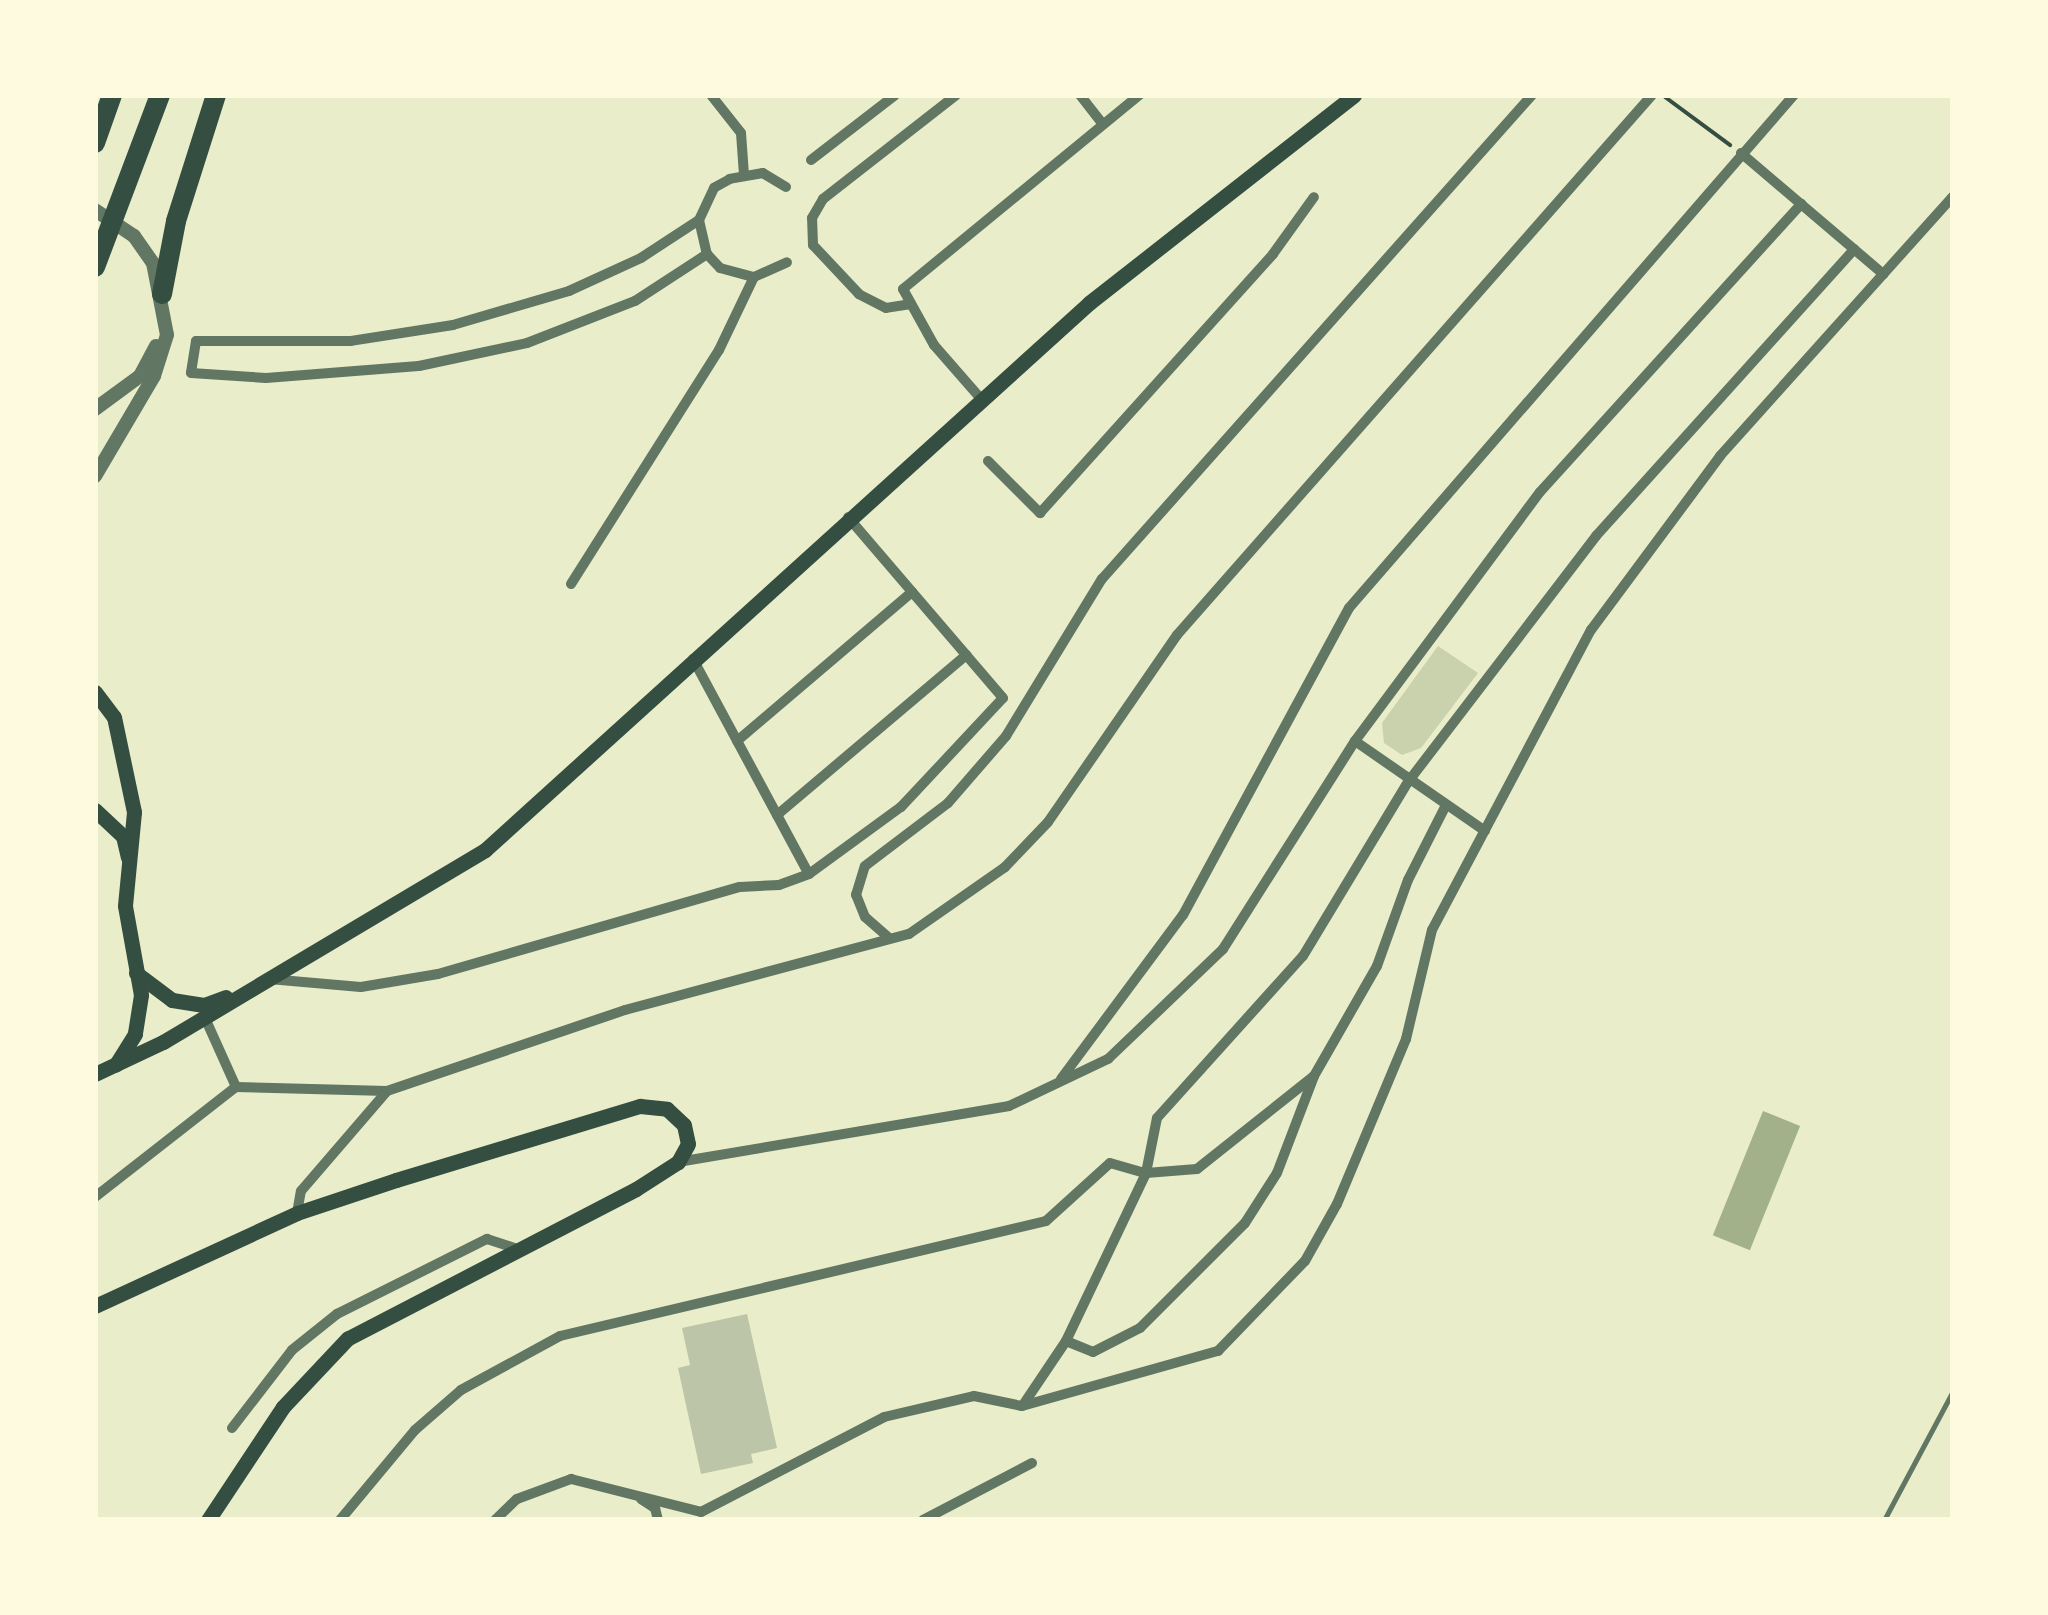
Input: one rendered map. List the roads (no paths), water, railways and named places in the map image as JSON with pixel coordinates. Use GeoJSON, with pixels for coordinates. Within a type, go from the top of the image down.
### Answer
{"type":"FeatureCollection","features":[{"type":"Feature","properties":{"kind":"highway"},"geometry":{"type":"LineString","coordinates":[[95,142],[112,95]]}},
{"type":"Feature","properties":{"kind":"highway"},"geometry":{"type":"LineString","coordinates":[[95,267],[160,95]]}},
{"type":"Feature","properties":{"kind":"highway"},"geometry":{"type":"LineString","coordinates":[[162,305],[176,221],[216,95]]}},
{"type":"Feature","properties":{"kind":"main road"},"geometry":{"type":"LineString","coordinates":[[95,1074],[205,1018],[484,850],[848,516],[1089,303],[1354,95]]}},
{"type":"Feature","properties":{"kind":"main road"},"geometry":{"type":"LineString","coordinates":[[95,692],[114,716],[134,812],[126,922],[141,995],[135,1034],[115,1066],[95,1084]]}},
{"type":"Feature","properties":{"kind":"main road"},"geometry":{"type":"LineString","coordinates":[[95,810],[123,836],[129,871]]}},
{"type":"Feature","properties":{"kind":"main road"},"geometry":{"type":"LineString","coordinates":[[136,972],[172,1000],[204,1005],[249,989]]}},
{"type":"Feature","properties":{"kind":"main road"},"geometry":{"type":"LineString","coordinates":[[95,1306],[297,1213],[640,1106],[667,1109],[684,1125],[688,1144],[678,1162],[336,1349],[283,1407],[208,1520]]}},
{"type":"Feature","properties":{"kind":"street"},"geometry":{"type":"LineString","coordinates":[[710,95],[741,133],[744,175]]}},
{"type":"Feature","properties":{"kind":"street"},"geometry":{"type":"LineString","coordinates":[[811,160],[895,95]]}},
{"type":"Feature","properties":{"kind":"street"},"geometry":{"type":"LineString","coordinates":[[911,304],[886,308],[859,294],[813,245],[812,218],[823,199],[956,95]]}},
{"type":"Feature","properties":{"kind":"street"},"geometry":{"type":"LineString","coordinates":[[1080,95],[1103,124]]}},
{"type":"Feature","properties":{"kind":"street"},"geometry":{"type":"LineString","coordinates":[[982,400],[934,345],[903,289],[1139,95]]}},
{"type":"Feature","properties":{"kind":"street"},"geometry":{"type":"LineString","coordinates":[[888,936],[865,918],[856,895],[865,866],[948,803],[1006,736],[1102,579],[1532,95]]}},
{"type":"Feature","properties":{"kind":"street"},"geometry":{"type":"LineString","coordinates":[[95,1197],[236,1087],[387,1091],[625,1010],[939,918],[1005,867],[1048,822],[1176,635],[1652,95]]}},
{"type":"Feature","properties":{"kind":"street"},"geometry":{"type":"LineString","coordinates":[[1058,1084],[1182,914],[1349,608],[1794,95]]}},
{"type":"Feature","properties":{"kind":"street"},"geometry":{"type":"LineString","coordinates":[[1742,154],[1883,274]]}},
{"type":"Feature","properties":{"kind":"street"},"geometry":{"type":"LineString","coordinates":[[707,254],[635,300],[527,343],[419,366],[266,378],[191,373],[196,341],[351,341],[454,324],[569,291],[641,258],[699,220],[714,188],[744,175],[763,173],[786,187]]}},
{"type":"Feature","properties":{"kind":"street"},"geometry":{"type":"LineString","coordinates":[[495,1520],[517,1500],[561,1481],[701,1512],[884,1416],[974,1396],[1022,1406],[1218,1351],[1305,1260],[1337,1204],[1406,1039],[1432,930],[1591,630],[1720,456],[1953,196]]}},
{"type":"Feature","properties":{"kind":"street"},"geometry":{"type":"LineString","coordinates":[[988,461],[1040,513],[1262,267],[1314,197]]}},
{"type":"Feature","properties":{"kind":"street"},"geometry":{"type":"LineString","coordinates":[[678,1162],[932,1123],[1009,1106],[1108,1059],[1224,949],[1354,740],[1540,492],[1802,204]]}},
{"type":"Feature","properties":{"kind":"street"},"geometry":{"type":"LineString","coordinates":[[95,210],[134,236],[162,305],[167,335],[154,376],[95,476]]}},
{"type":"Feature","properties":{"kind":"street"},"geometry":{"type":"LineString","coordinates":[[699,220],[707,254],[720,268],[754,277],[787,262]]}},
{"type":"Feature","properties":{"kind":"street"},"geometry":{"type":"LineString","coordinates":[[1022,1406],[1066,1341],[1146,1173],[1157,1118],[1302,956],[1408,782],[1596,536],[1854,249]]}},
{"type":"Feature","properties":{"kind":"street"},"geometry":{"type":"LineString","coordinates":[[570,584],[719,350],[754,277]]}},
{"type":"Feature","properties":{"kind":"street"},"geometry":{"type":"LineString","coordinates":[[95,408],[140,376],[162,305]]}},
{"type":"Feature","properties":{"kind":"street"},"geometry":{"type":"LineString","coordinates":[[268,979],[362,986],[438,974],[808,874],[901,807],[1002,698],[848,516]]}},
{"type":"Feature","properties":{"kind":"street"},"geometry":{"type":"LineString","coordinates":[[737,741],[912,592]]}},
{"type":"Feature","properties":{"kind":"street"},"geometry":{"type":"LineString","coordinates":[[776,815],[966,655]]}},
{"type":"Feature","properties":{"kind":"street"},"geometry":{"type":"LineString","coordinates":[[692,658],[808,874]]}},
{"type":"Feature","properties":{"kind":"street"},"geometry":{"type":"LineString","coordinates":[[1354,740],[1408,782],[1485,831]]}},
{"type":"Feature","properties":{"kind":"street"},"geometry":{"type":"LineString","coordinates":[[1066,1341],[1094,1352],[1140,1328],[1245,1223],[1277,1173],[1314,1076],[1377,966],[1408,880],[1446,806]]}},
{"type":"Feature","properties":{"kind":"street"},"geometry":{"type":"LineString","coordinates":[[205,1018],[236,1087]]}},
{"type":"Feature","properties":{"kind":"street"},"geometry":{"type":"LineString","coordinates":[[340,1520],[415,1430],[461,1390],[560,1336],[649,1310],[984,1240],[1046,1221],[1110,1164],[1146,1173],[1198,1169],[1314,1076]]}},
{"type":"Feature","properties":{"kind":"street"},"geometry":{"type":"LineString","coordinates":[[297,1213],[301,1190],[387,1091]]}},
{"type":"Feature","properties":{"kind":"street"},"geometry":{"type":"LineString","coordinates":[[232,1428],[292,1350],[336,1314],[486,1238],[518,1249]]}},
{"type":"Feature","properties":{"kind":"street"},"geometry":{"type":"LineString","coordinates":[[923,1520],[1032,1463]]}},
{"type":"Feature","properties":{"kind":"street"},"geometry":{"type":"LineString","coordinates":[[634,1495],[655,1508],[658,1520]]}},
{"type":"Feature","properties":{"kind":"lane"},"geometry":{"type":"LineString","coordinates":[[1884,1520],[1953,1391]]}}]}
